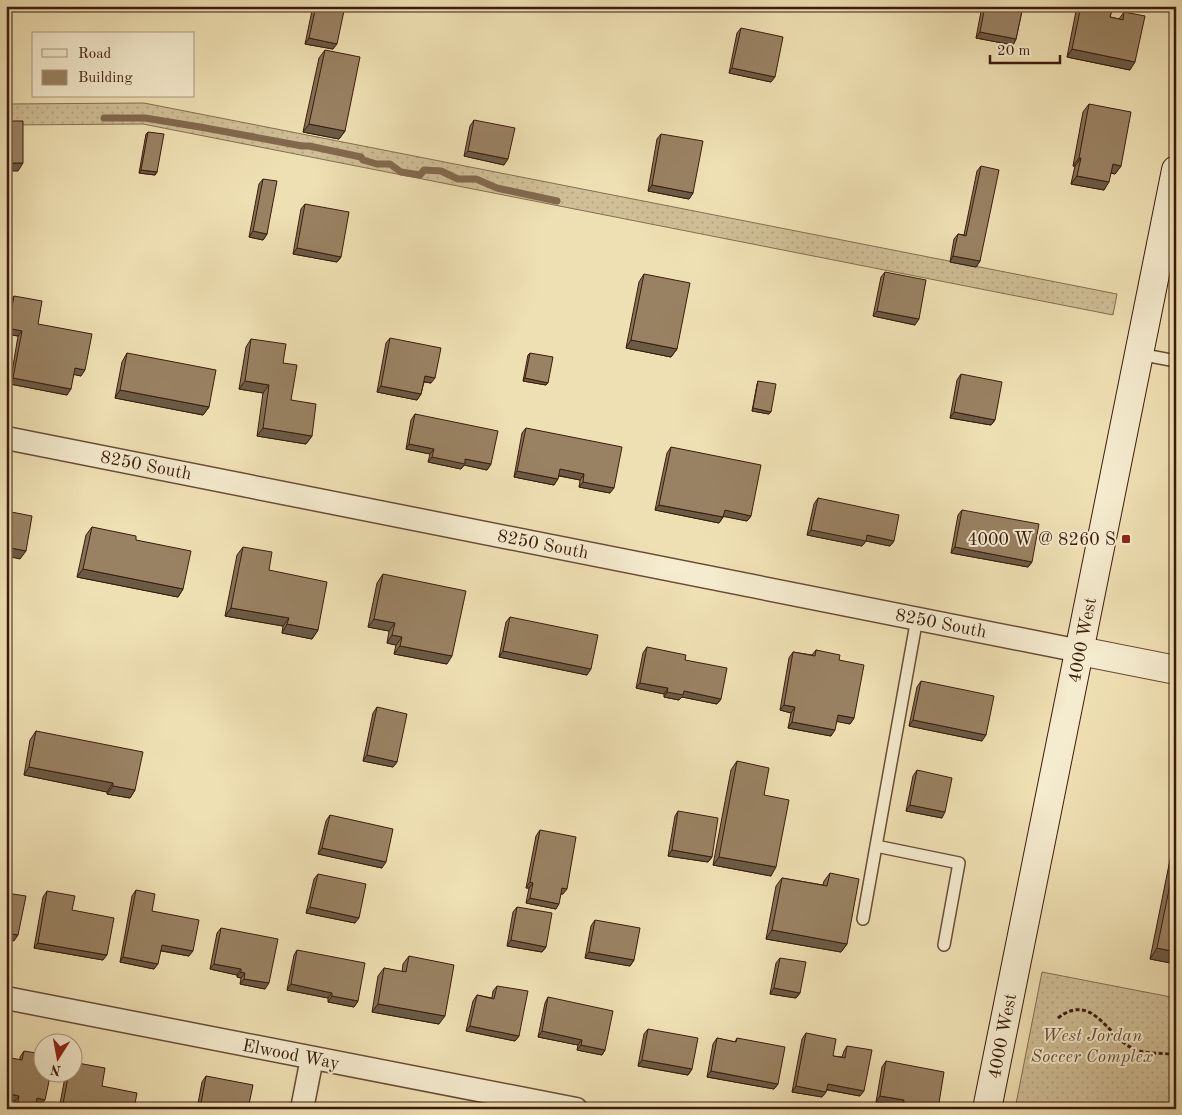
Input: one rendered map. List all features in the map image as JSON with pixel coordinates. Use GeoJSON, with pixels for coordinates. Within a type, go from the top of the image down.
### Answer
{"type":"FeatureCollection","features":[{"type":"Feature","properties":{"kind":"main road","name":"4000 West"},"geometry":{"type":"LineString","coordinates":[[988,1109],[1176,170]]}},
{"type":"Feature","properties":{"kind":"main road"},"geometry":{"type":"LineString","coordinates":[[1080,651],[1176,670]]}},
{"type":"Feature","properties":{"kind":"street","name":"8250 South"},"geometry":{"type":"LineString","coordinates":[[6,438],[1080,651]]}},
{"type":"Feature","properties":{"kind":"street","name":"Elwood Way"},"geometry":{"type":"LineString","coordinates":[[6,998],[576,1109]]}},
{"type":"Feature","properties":{"kind":"street"},"geometry":{"type":"LineString","coordinates":[[302,1109],[312,1058]]}},
{"type":"Feature","properties":{"kind":"lane"},"geometry":{"type":"LineString","coordinates":[[1139,354],[1176,361]]}},
{"type":"Feature","properties":{"kind":"lane"},"geometry":{"type":"LineString","coordinates":[[863,919],[917,618]]}},
{"type":"Feature","properties":{"kind":"lane"},"geometry":{"type":"LineString","coordinates":[[876,846],[959,863],[944,945]]}},
{"type":"Feature","properties":{"kind":"path"},"geometry":{"type":"LineString","coordinates":[[1058,1018],[1073,1010],[1083,1010],[1098,1019],[1133,1049],[1147,1053],[1176,1055]]}},
{"type":"Feature","properties":{"kind":"green space"},"geometry":{"type":"Polygon","coordinates":[[[144,103],[1117,294],[1113,315],[143,124],[6,125],[6,104],[144,103]]]}},
{"type":"Feature","properties":{"kind":"green space","name":"West Jordan Soccer Complex"},"geometry":{"type":"Polygon","coordinates":[[[1042,972],[1176,998],[1176,1109],[1015,1109],[1042,972]]]}},
{"type":"Feature","properties":{"kind":"building"},"geometry":{"type":"Polygon","coordinates":[[[316,6],[345,6],[337,44],[309,38],[316,6]]]}},
{"type":"Feature","properties":{"kind":"building"},"geometry":{"type":"Polygon","coordinates":[[[985,6],[1023,6],[1016,39],[980,32],[985,6]]]}},
{"type":"Feature","properties":{"kind":"building"},"geometry":{"type":"Polygon","coordinates":[[[1081,6],[1113,6],[1110,17],[1123,20],[1124,12],[1145,16],[1135,62],[1072,49],[1081,6]]]}},
{"type":"Feature","properties":{"kind":"building"},"geometry":{"type":"Polygon","coordinates":[[[741,28],[783,37],[775,77],[732,68],[741,28]]]}},
{"type":"Feature","properties":{"kind":"building"},"geometry":{"type":"Polygon","coordinates":[[[325,50],[360,57],[345,131],[309,124],[325,50]]]}},
{"type":"Feature","properties":{"kind":"building"},"geometry":{"type":"Polygon","coordinates":[[[1089,104],[1131,112],[1121,166],[1113,164],[1109,182],[1077,176],[1089,104]]]}},
{"type":"Feature","properties":{"kind":"building"},"geometry":{"type":"Polygon","coordinates":[[[474,120],[515,128],[508,159],[468,151],[474,120]]]}},
{"type":"Feature","properties":{"kind":"building"},"geometry":{"type":"Polygon","coordinates":[[[6,121],[23,121],[23,163],[6,163],[6,121]]]}},
{"type":"Feature","properties":{"kind":"building"},"geometry":{"type":"Polygon","coordinates":[[[148,132],[164,134],[157,172],[141,170],[148,132]]]}},
{"type":"Feature","properties":{"kind":"building"},"geometry":{"type":"Polygon","coordinates":[[[661,134],[703,141],[693,193],[652,185],[661,134]]]}},
{"type":"Feature","properties":{"kind":"building"},"geometry":{"type":"Polygon","coordinates":[[[981,166],[999,170],[980,261],[953,256],[958,234],[966,236],[981,166]]]}},
{"type":"Feature","properties":{"kind":"building"},"geometry":{"type":"Polygon","coordinates":[[[263,179],[277,181],[267,234],[253,231],[263,179]]]}},
{"type":"Feature","properties":{"kind":"building"},"geometry":{"type":"Polygon","coordinates":[[[305,204],[349,212],[341,257],[297,248],[305,204]]]}},
{"type":"Feature","properties":{"kind":"building"},"geometry":{"type":"Polygon","coordinates":[[[885,272],[926,280],[919,319],[877,311],[885,272]]]}},
{"type":"Feature","properties":{"kind":"building"},"geometry":{"type":"Polygon","coordinates":[[[644,274],[690,283],[677,349],[631,340],[644,274]]]}},
{"type":"Feature","properties":{"kind":"building"},"geometry":{"type":"Polygon","coordinates":[[[14,296],[42,301],[38,324],[92,334],[85,370],[75,368],[71,389],[13,378],[22,331],[8,328],[14,296]]]}},
{"type":"Feature","properties":{"kind":"building"},"geometry":{"type":"Polygon","coordinates":[[[390,338],[441,348],[435,378],[425,376],[421,394],[381,386],[390,338]]]}},
{"type":"Feature","properties":{"kind":"building"},"geometry":{"type":"Polygon","coordinates":[[[251,339],[286,344],[283,363],[297,365],[291,400],[316,404],[312,436],[263,428],[269,385],[245,381],[251,339]]]}},
{"type":"Feature","properties":{"kind":"building"},"geometry":{"type":"Polygon","coordinates":[[[127,353],[216,370],[209,407],[120,390],[127,353]]]}},
{"type":"Feature","properties":{"kind":"building"},"geometry":{"type":"Polygon","coordinates":[[[530,353],[553,357],[548,383],[525,378],[530,353]]]}},
{"type":"Feature","properties":{"kind":"building"},"geometry":{"type":"Polygon","coordinates":[[[961,374],[1002,382],[995,420],[954,412],[961,374]]]}},
{"type":"Feature","properties":{"kind":"building"},"geometry":{"type":"Polygon","coordinates":[[[758,381],[776,384],[771,412],[753,408],[758,381]]]}},
{"type":"Feature","properties":{"kind":"building"},"geometry":{"type":"Polygon","coordinates":[[[415,414],[498,431],[491,464],[465,459],[465,464],[432,457],[434,449],[409,444],[415,414]]]}},
{"type":"Feature","properties":{"kind":"building"},"geometry":{"type":"Polygon","coordinates":[[[526,428],[622,447],[614,488],[583,482],[584,474],[560,469],[558,479],[517,471],[526,428]]]}},
{"type":"Feature","properties":{"kind":"building"},"geometry":{"type":"Polygon","coordinates":[[[671,447],[761,465],[751,516],[725,510],[723,517],[659,505],[671,447]]]}},
{"type":"Feature","properties":{"kind":"building"},"geometry":{"type":"Polygon","coordinates":[[[818,498],[899,515],[894,541],[867,535],[866,541],[811,530],[818,498]]]}},
{"type":"Feature","properties":{"kind":"building"},"geometry":{"type":"Polygon","coordinates":[[[962,510],[1039,524],[1032,562],[955,547],[962,510]]]}},
{"type":"Feature","properties":{"kind":"building"},"geometry":{"type":"Polygon","coordinates":[[[6,511],[32,516],[26,551],[6,547],[6,511]]]}},
{"type":"Feature","properties":{"kind":"building"},"geometry":{"type":"Polygon","coordinates":[[[92,527],[136,536],[136,540],[191,551],[183,589],[83,569],[92,527]]]}},
{"type":"Feature","properties":{"kind":"building"},"geometry":{"type":"Polygon","coordinates":[[[243,547],[272,552],[269,570],[327,582],[318,630],[287,624],[289,618],[231,608],[243,547]]]}},
{"type":"Feature","properties":{"kind":"building"},"geometry":{"type":"Polygon","coordinates":[[[383,574],[466,591],[452,656],[400,646],[402,637],[392,635],[395,623],[374,619],[383,574]]]}},
{"type":"Feature","properties":{"kind":"building"},"geometry":{"type":"Polygon","coordinates":[[[510,617],[598,635],[591,669],[503,651],[510,617]]]}},
{"type":"Feature","properties":{"kind":"building"},"geometry":{"type":"Polygon","coordinates":[[[647,647],[686,655],[685,660],[727,668],[721,699],[684,691],[683,695],[667,692],[668,688],[640,683],[647,647]]]}},
{"type":"Feature","properties":{"kind":"building"},"geometry":{"type":"Polygon","coordinates":[[[816,650],[840,655],[839,660],[864,665],[854,718],[838,715],[835,730],[792,722],[795,707],[784,705],[793,652],[815,656],[816,650]]]}},
{"type":"Feature","properties":{"kind":"building"},"geometry":{"type":"Polygon","coordinates":[[[921,681],[994,696],[986,735],[913,720],[921,681]]]}},
{"type":"Feature","properties":{"kind":"building"},"geometry":{"type":"Polygon","coordinates":[[[377,707],[407,714],[397,762],[367,755],[377,707]]]}},
{"type":"Feature","properties":{"kind":"building"},"geometry":{"type":"Polygon","coordinates":[[[36,731],[143,752],[135,790],[113,786],[113,783],[29,767],[36,731]]]}},
{"type":"Feature","properties":{"kind":"building"},"geometry":{"type":"Polygon","coordinates":[[[737,761],[769,768],[764,795],[789,800],[776,867],[719,857],[737,761]]]}},
{"type":"Feature","properties":{"kind":"building"},"geometry":{"type":"Polygon","coordinates":[[[917,770],[952,778],[945,812],[910,805],[917,770]]]}},
{"type":"Feature","properties":{"kind":"building"},"geometry":{"type":"Polygon","coordinates":[[[678,811],[718,818],[712,857],[672,850],[678,811]]]}},
{"type":"Feature","properties":{"kind":"building"},"geometry":{"type":"Polygon","coordinates":[[[330,815],[393,829],[386,862],[322,848],[330,815]]]}},
{"type":"Feature","properties":{"kind":"building"},"geometry":{"type":"Polygon","coordinates":[[[540,830],[576,837],[567,889],[562,888],[559,904],[530,898],[533,883],[530,882],[540,830]]]}},
{"type":"Feature","properties":{"kind":"building"},"geometry":{"type":"Polygon","coordinates":[[[1176,856],[1176,952],[1157,948],[1176,856]]]}},
{"type":"Feature","properties":{"kind":"building"},"geometry":{"type":"Polygon","coordinates":[[[830,873],[859,879],[847,944],[772,930],[782,878],[827,886],[830,873]]]}},
{"type":"Feature","properties":{"kind":"building"},"geometry":{"type":"Polygon","coordinates":[[[318,874],[366,884],[359,918],[310,907],[318,874]]]}},
{"type":"Feature","properties":{"kind":"building"},"geometry":{"type":"Polygon","coordinates":[[[136,890],[155,894],[152,911],[199,920],[193,951],[162,945],[158,964],[123,957],[136,890]]]}},
{"type":"Feature","properties":{"kind":"building"},"geometry":{"type":"Polygon","coordinates":[[[47,891],[75,896],[72,910],[114,918],[107,955],[38,943],[47,891]]]}},
{"type":"Feature","properties":{"kind":"building"},"geometry":{"type":"Polygon","coordinates":[[[6,893],[26,896],[18,935],[6,933],[6,893]]]}},
{"type":"Feature","properties":{"kind":"building"},"geometry":{"type":"Polygon","coordinates":[[[517,907],[552,913],[546,947],[511,940],[517,907]]]}},
{"type":"Feature","properties":{"kind":"building"},"geometry":{"type":"Polygon","coordinates":[[[595,920],[640,928],[634,960],[589,952],[595,920]]]}},
{"type":"Feature","properties":{"kind":"building"},"geometry":{"type":"Polygon","coordinates":[[[221,928],[278,939],[269,983],[244,979],[245,973],[241,972],[241,969],[214,964],[221,928]]]}},
{"type":"Feature","properties":{"kind":"building"},"geometry":{"type":"Polygon","coordinates":[[[297,950],[365,963],[358,1001],[332,996],[332,993],[291,984],[297,950]]]}},
{"type":"Feature","properties":{"kind":"building"},"geometry":{"type":"Polygon","coordinates":[[[409,956],[454,965],[445,1016],[378,1004],[384,968],[406,972],[409,956]]]}},
{"type":"Feature","properties":{"kind":"building"},"geometry":{"type":"Polygon","coordinates":[[[780,958],[806,962],[800,993],[774,988],[780,958]]]}},
{"type":"Feature","properties":{"kind":"building"},"geometry":{"type":"Polygon","coordinates":[[[497,986],[528,991],[519,1036],[470,1026],[477,995],[494,999],[497,986]]]}},
{"type":"Feature","properties":{"kind":"building"},"geometry":{"type":"Polygon","coordinates":[[[548,997],[613,1011],[605,1050],[581,1045],[582,1040],[542,1031],[548,997]]]}},
{"type":"Feature","properties":{"kind":"building"},"geometry":{"type":"Polygon","coordinates":[[[648,1029],[698,1038],[692,1069],[642,1060],[648,1029]]]}},
{"type":"Feature","properties":{"kind":"building"},"geometry":{"type":"Polygon","coordinates":[[[806,1033],[836,1039],[833,1056],[845,1058],[847,1046],[872,1050],[864,1091],[828,1084],[826,1092],[796,1086],[806,1033]]]}},
{"type":"Feature","properties":{"kind":"building"},"geometry":{"type":"Polygon","coordinates":[[[717,1038],[736,1042],[737,1038],[785,1047],[778,1084],[711,1071],[717,1038]]]}},
{"type":"Feature","properties":{"kind":"building"},"geometry":{"type":"Polygon","coordinates":[[[24,1051],[32,1052],[32,1082],[49,1082],[45,1100],[37,1098],[35,1109],[17,1106],[19,1096],[6,1093],[6,1057],[22,1060],[24,1051]]]}},
{"type":"Feature","properties":{"kind":"building"},"geometry":{"type":"Polygon","coordinates":[[[886,1061],[944,1072],[938,1109],[917,1109],[903,1106],[904,1100],[880,1096],[886,1061]]]}},
{"type":"Feature","properties":{"kind":"building"},"geometry":{"type":"Polygon","coordinates":[[[82,1064],[105,1068],[102,1086],[137,1093],[134,1109],[62,1109],[67,1082],[82,1082],[82,1064]]]}},
{"type":"Feature","properties":{"kind":"building"},"geometry":{"type":"Polygon","coordinates":[[[206,1076],[253,1085],[248,1109],[200,1109],[206,1076]]]}},
{"type":"Feature","properties":{"kind":"waterway"},"geometry":{"type":"LineString","coordinates":[[104,118],[145,118],[309,146],[361,157],[363,160],[377,164],[390,164],[401,172],[420,175],[424,170],[441,171],[458,179],[476,179],[497,188],[557,201]]}},
{"type":"Feature","properties":{"kind":"place","name":"4000 W @ 8260 S"},"geometry":{"type":"Point","coordinates":[1126,539]}}]}
